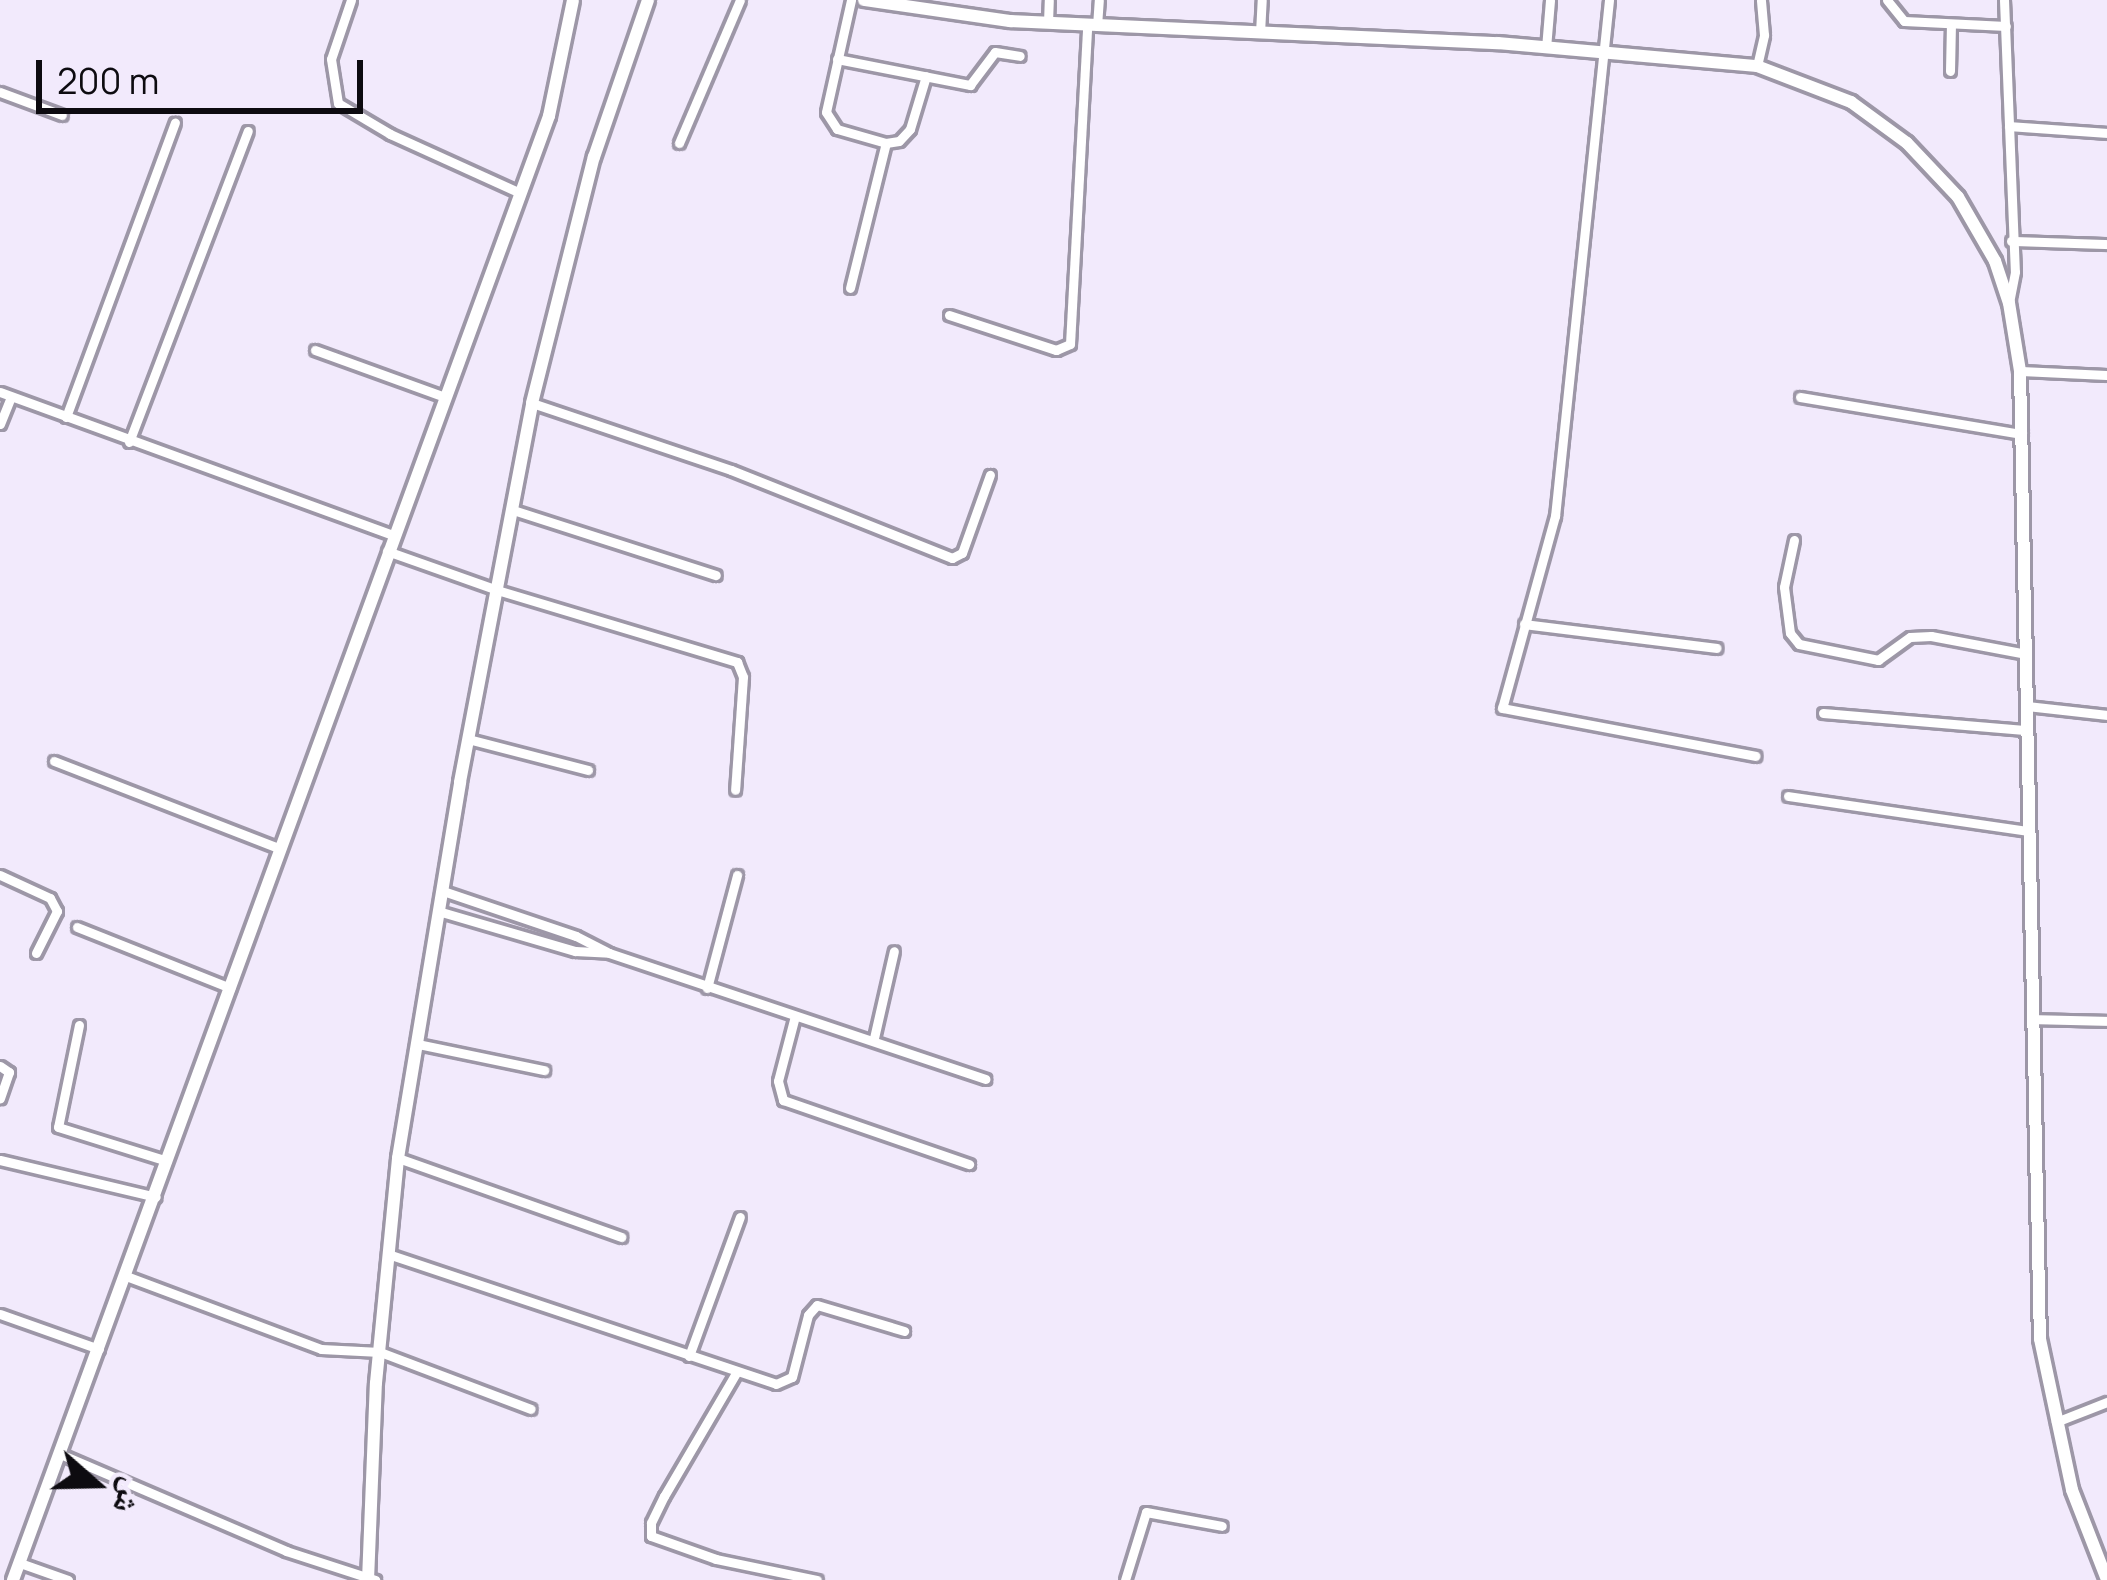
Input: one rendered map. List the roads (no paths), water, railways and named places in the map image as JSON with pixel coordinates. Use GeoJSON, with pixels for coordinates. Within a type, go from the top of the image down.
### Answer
{"type":"FeatureCollection","features":[{"type":"Feature","properties":{"kind":"main road"},"geometry":{"type":"LineString","coordinates":[[14,1580],[555,98],[573,0]]}},
{"type":"Feature","properties":{"kind":"main road"},"geometry":{"type":"LineString","coordinates":[[370,1579],[380,1352],[398,1158],[468,740],[532,403],[594,157],[648,0]]}},
{"type":"Feature","properties":{"kind":"main road"},"geometry":{"type":"LineString","coordinates":[[865,0],[919,12],[1048,23],[1546,49],[1756,66],[1852,101],[1926,160],[1973,220],[2009,303],[2020,371],[2038,1317],[2055,1423],[2107,1580]]}},
{"type":"Feature","properties":{"kind":"street"},"geometry":{"type":"LineString","coordinates":[[351,0],[331,59],[338,103],[391,134],[520,193]]}},
{"type":"Feature","properties":{"kind":"street"},"geometry":{"type":"LineString","coordinates":[[680,143],[740,0]]}},
{"type":"Feature","properties":{"kind":"street"},"geometry":{"type":"LineString","coordinates":[[851,0],[829,120],[837,129],[899,141],[910,129],[926,76]]}},
{"type":"Feature","properties":{"kind":"street"},"geometry":{"type":"LineString","coordinates":[[1048,23],[1049,0]]}},
{"type":"Feature","properties":{"kind":"street"},"geometry":{"type":"LineString","coordinates":[[949,315],[1056,350],[1070,344],[1092,26],[1099,0]]}},
{"type":"Feature","properties":{"kind":"street"},"geometry":{"type":"LineString","coordinates":[[1260,33],[1262,0]]}},
{"type":"Feature","properties":{"kind":"street"},"geometry":{"type":"LineString","coordinates":[[1546,49],[1550,0]]}},
{"type":"Feature","properties":{"kind":"street"},"geometry":{"type":"LineString","coordinates":[[1609,0],[1558,495],[1502,708],[1756,756]]}},
{"type":"Feature","properties":{"kind":"street"},"geometry":{"type":"LineString","coordinates":[[1756,66],[1764,35],[1761,0]]}},
{"type":"Feature","properties":{"kind":"street"},"geometry":{"type":"LineString","coordinates":[[1887,0],[1904,21],[2006,26]]}},
{"type":"Feature","properties":{"kind":"street"},"geometry":{"type":"LineString","coordinates":[[2004,0],[2014,286],[2009,303]]}},
{"type":"Feature","properties":{"kind":"street"},"geometry":{"type":"LineString","coordinates":[[1950,71],[1951,25]]}},
{"type":"Feature","properties":{"kind":"street"},"geometry":{"type":"LineString","coordinates":[[837,59],[970,85],[995,52],[1020,56]]}},
{"type":"Feature","properties":{"kind":"street"},"geometry":{"type":"LineString","coordinates":[[0,92],[62,115]]}},
{"type":"Feature","properties":{"kind":"street"},"geometry":{"type":"LineString","coordinates":[[66,417],[175,123]]}},
{"type":"Feature","properties":{"kind":"street"},"geometry":{"type":"LineString","coordinates":[[2009,126],[2107,133]]}},
{"type":"Feature","properties":{"kind":"street"},"geometry":{"type":"LineString","coordinates":[[129,442],[248,131]]}},
{"type":"Feature","properties":{"kind":"street"},"geometry":{"type":"LineString","coordinates":[[850,288],[886,142]]}},
{"type":"Feature","properties":{"kind":"street"},"geometry":{"type":"LineString","coordinates":[[2011,241],[2107,244]]}},
{"type":"Feature","properties":{"kind":"street"},"geometry":{"type":"LineString","coordinates":[[315,350],[445,397]]}},
{"type":"Feature","properties":{"kind":"street"},"geometry":{"type":"LineString","coordinates":[[2020,371],[2107,375]]}},
{"type":"Feature","properties":{"kind":"street"},"geometry":{"type":"LineString","coordinates":[[0,424],[5,394],[393,535]]}},
{"type":"Feature","properties":{"kind":"street"},"geometry":{"type":"LineString","coordinates":[[1800,397],[2022,434]]}},
{"type":"Feature","properties":{"kind":"street"},"geometry":{"type":"LineString","coordinates":[[532,403],[731,470],[952,558],[962,553],[990,475]]}},
{"type":"Feature","properties":{"kind":"street"},"geometry":{"type":"LineString","coordinates":[[513,510],[716,574]]}},
{"type":"Feature","properties":{"kind":"street"},"geometry":{"type":"LineString","coordinates":[[1794,540],[1784,587],[1790,633],[1799,644],[1878,660],[1910,638],[1931,636],[2026,654]]}},
{"type":"Feature","properties":{"kind":"street"},"geometry":{"type":"LineString","coordinates":[[388,551],[496,590],[737,662],[743,677],[735,790]]}},
{"type":"Feature","properties":{"kind":"street"},"geometry":{"type":"LineString","coordinates":[[1524,624],[1717,649]]}},
{"type":"Feature","properties":{"kind":"street"},"geometry":{"type":"LineString","coordinates":[[2026,706],[2107,715]]}},
{"type":"Feature","properties":{"kind":"street"},"geometry":{"type":"LineString","coordinates":[[1823,713],[2027,730]]}},
{"type":"Feature","properties":{"kind":"street"},"geometry":{"type":"LineString","coordinates":[[468,740],[588,770]]}},
{"type":"Feature","properties":{"kind":"street"},"geometry":{"type":"LineString","coordinates":[[54,761],[280,850]]}},
{"type":"Feature","properties":{"kind":"street"},"geometry":{"type":"LineString","coordinates":[[1788,796],[2029,831]]}},
{"type":"Feature","properties":{"kind":"street"},"geometry":{"type":"LineString","coordinates":[[0,875],[50,898],[57,911],[36,953]]}},
{"type":"Feature","properties":{"kind":"street"},"geometry":{"type":"LineString","coordinates":[[707,988],[737,875]]}},
{"type":"Feature","properties":{"kind":"street"},"geometry":{"type":"LineString","coordinates":[[443,890],[707,988],[874,1038],[986,1079]]}},
{"type":"Feature","properties":{"kind":"street"},"geometry":{"type":"LineString","coordinates":[[438,911],[574,951],[609,953]]}},
{"type":"Feature","properties":{"kind":"street"},"geometry":{"type":"LineString","coordinates":[[77,927],[230,988]]}},
{"type":"Feature","properties":{"kind":"street"},"geometry":{"type":"LineString","coordinates":[[874,1038],[894,951]]}},
{"type":"Feature","properties":{"kind":"street"},"geometry":{"type":"LineString","coordinates":[[795,1016],[778,1081],[783,1100],[969,1164]]}},
{"type":"Feature","properties":{"kind":"street"},"geometry":{"type":"LineString","coordinates":[[2033,1019],[2107,1021]]}},
{"type":"Feature","properties":{"kind":"street"},"geometry":{"type":"LineString","coordinates":[[79,1025],[58,1127],[167,1161]]}},
{"type":"Feature","properties":{"kind":"street"},"geometry":{"type":"LineString","coordinates":[[418,1043],[544,1070]]}},
{"type":"Feature","properties":{"kind":"street"},"geometry":{"type":"LineString","coordinates":[[0,1066],[9,1075],[0,1098]]}},
{"type":"Feature","properties":{"kind":"street"},"geometry":{"type":"LineString","coordinates":[[398,1158],[621,1237]]}},
{"type":"Feature","properties":{"kind":"street"},"geometry":{"type":"LineString","coordinates":[[0,1160],[155,1197]]}},
{"type":"Feature","properties":{"kind":"street"},"geometry":{"type":"LineString","coordinates":[[689,1356],[740,1217]]}},
{"type":"Feature","properties":{"kind":"street"},"geometry":{"type":"LineString","coordinates":[[388,1254],[736,1373],[787,1382],[808,1315],[817,1305],[904,1331]]}},
{"type":"Feature","properties":{"kind":"street"},"geometry":{"type":"LineString","coordinates":[[126,1276],[321,1349],[380,1352],[531,1409]]}},
{"type":"Feature","properties":{"kind":"street"},"geometry":{"type":"LineString","coordinates":[[0,1314],[99,1349]]}},
{"type":"Feature","properties":{"kind":"street"},"geometry":{"type":"LineString","coordinates":[[736,1373],[672,1481],[651,1523],[651,1536],[716,1559],[817,1580]]}},
{"type":"Feature","properties":{"kind":"street"},"geometry":{"type":"LineString","coordinates":[[2055,1423],[2107,1402]]}},
{"type":"Feature","properties":{"kind":"street"},"geometry":{"type":"LineString","coordinates":[[60,1454],[286,1551],[370,1579]]}},
{"type":"Feature","properties":{"kind":"street"},"geometry":{"type":"LineString","coordinates":[[1125,1580],[1146,1513],[1222,1526]]}},
{"type":"Feature","properties":{"kind":"street"},"geometry":{"type":"LineString","coordinates":[[2091,1541],[2107,1535]]}},
{"type":"Feature","properties":{"kind":"street"},"geometry":{"type":"LineString","coordinates":[[20,1563],[68,1580]]}}]}
